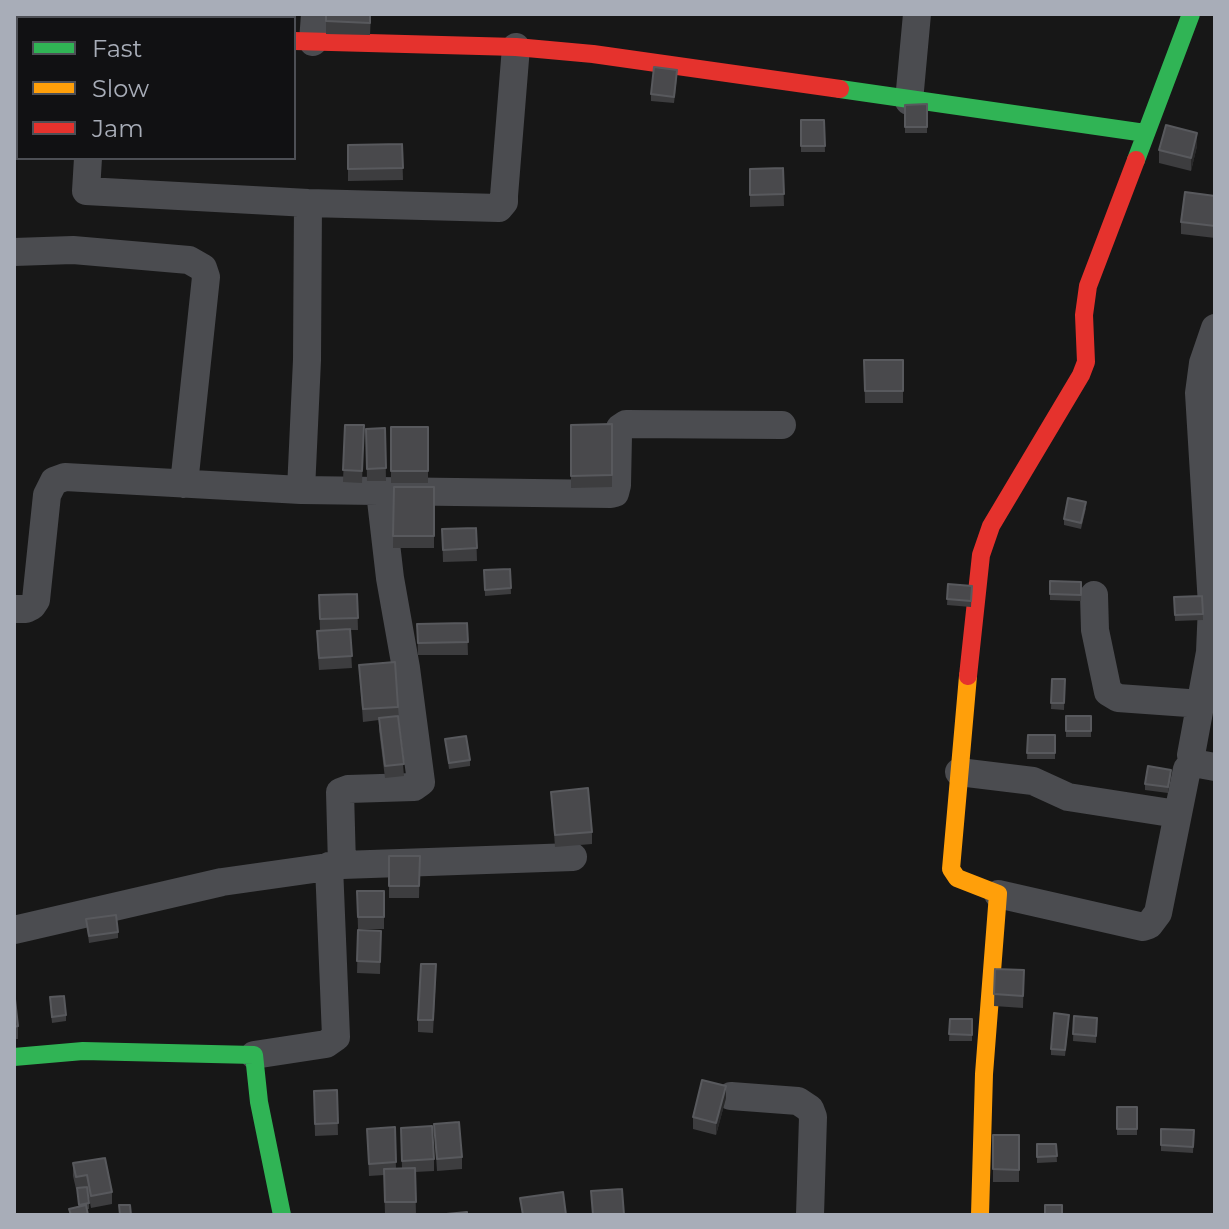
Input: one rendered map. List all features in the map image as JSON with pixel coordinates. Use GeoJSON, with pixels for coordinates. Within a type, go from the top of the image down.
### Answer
{"type":"FeatureCollection","features":[{"type":"Feature","properties":{"kind":"street"},"geometry":{"type":"LineString","coordinates":[[909,101],[917,14]]}},
{"type":"Feature","properties":{"kind":"street"},"geometry":{"type":"LineString","coordinates":[[1191,14],[1088,286],[1084,315],[1086,362],[1081,375],[991,526],[981,555],[951,869],[957,878],[998,894],[1143,927],[1149,925],[1158,913],[1185,776],[1204,765],[1191,755],[1210,652],[1212,605],[1199,393],[1203,363],[1215,328]]}},
{"type":"Feature","properties":{"kind":"street"},"geometry":{"type":"LineString","coordinates":[[308,32],[593,54],[1145,133]]}},
{"type":"Feature","properties":{"kind":"street"},"geometry":{"type":"LineString","coordinates":[[88,160],[86,191],[308,203],[499,208],[504,202],[516,47]]}},
{"type":"Feature","properties":{"kind":"street"},"geometry":{"type":"LineString","coordinates":[[301,490],[307,360],[308,203]]}},
{"type":"Feature","properties":{"kind":"street"},"geometry":{"type":"LineString","coordinates":[[14,252],[73,250],[189,260],[203,268],[206,277],[184,484]]}},
{"type":"Feature","properties":{"kind":"street"},"geometry":{"type":"LineString","coordinates":[[14,609],[26,609],[36,600],[47,495],[54,481],[65,477],[301,490],[611,494],[615,493],[617,485],[618,435],[620,428],[626,424],[782,425]]}},
{"type":"Feature","properties":{"kind":"street"},"geometry":{"type":"LineString","coordinates":[[14,1057],[83,1051],[254,1055],[326,1044],[336,1037],[336,866],[340,792],[348,789],[414,787],[421,782],[380,492]]}},
{"type":"Feature","properties":{"kind":"street"},"geometry":{"type":"LineString","coordinates":[[1094,595],[1095,630],[1108,692],[1118,698],[1202,704]]}},
{"type":"Feature","properties":{"kind":"street"},"geometry":{"type":"LineString","coordinates":[[959,772],[1033,781],[1068,797],[1177,814]]}},
{"type":"Feature","properties":{"kind":"street"},"geometry":{"type":"LineString","coordinates":[[14,930],[222,882],[336,866],[573,857]]}},
{"type":"Feature","properties":{"kind":"street"},"geometry":{"type":"LineString","coordinates":[[980,1215],[984,1074],[998,894]]}},
{"type":"Feature","properties":{"kind":"street"},"geometry":{"type":"LineString","coordinates":[[254,1055],[259,1102],[282,1215]]}},
{"type":"Feature","properties":{"kind":"street"},"geometry":{"type":"LineString","coordinates":[[731,1096],[798,1101],[810,1109],[813,1117],[810,1215]]}},
{"type":"Feature","properties":{"kind":"building"},"geometry":{"type":"Polygon","coordinates":[[[326,14],[370,14],[370,23],[326,21],[326,14]]]}},
{"type":"Feature","properties":{"kind":"building"},"geometry":{"type":"Polygon","coordinates":[[[654,67],[677,70],[674,97],[651,94],[654,67]]]}},
{"type":"Feature","properties":{"kind":"building"},"geometry":{"type":"Polygon","coordinates":[[[927,104],[927,127],[905,127],[905,105],[927,104]]]}},
{"type":"Feature","properties":{"kind":"building"},"geometry":{"type":"Polygon","coordinates":[[[801,120],[824,120],[825,146],[801,146],[801,120]]]}},
{"type":"Feature","properties":{"kind":"building"},"geometry":{"type":"Polygon","coordinates":[[[1166,125],[1197,133],[1191,158],[1159,150],[1166,125]]]}},
{"type":"Feature","properties":{"kind":"building"},"geometry":{"type":"Polygon","coordinates":[[[402,144],[403,168],[348,169],[348,145],[402,144]]]}},
{"type":"Feature","properties":{"kind":"building"},"geometry":{"type":"Polygon","coordinates":[[[783,168],[784,194],[750,195],[750,169],[783,168]]]}},
{"type":"Feature","properties":{"kind":"building"},"geometry":{"type":"Polygon","coordinates":[[[1185,192],[1215,196],[1215,226],[1181,222],[1185,192]]]}},
{"type":"Feature","properties":{"kind":"building"},"geometry":{"type":"Polygon","coordinates":[[[864,360],[903,360],[903,391],[865,391],[864,360]]]}},
{"type":"Feature","properties":{"kind":"building"},"geometry":{"type":"Polygon","coordinates":[[[612,424],[612,475],[571,476],[571,425],[612,424]]]}},
{"type":"Feature","properties":{"kind":"building"},"geometry":{"type":"Polygon","coordinates":[[[345,425],[364,425],[362,471],[343,470],[345,425]]]}},
{"type":"Feature","properties":{"kind":"building"},"geometry":{"type":"Polygon","coordinates":[[[391,427],[428,427],[428,471],[391,471],[391,427]]]}},
{"type":"Feature","properties":{"kind":"building"},"geometry":{"type":"Polygon","coordinates":[[[385,428],[386,468],[367,469],[366,429],[385,428]]]}},
{"type":"Feature","properties":{"kind":"building"},"geometry":{"type":"Polygon","coordinates":[[[394,487],[434,487],[434,536],[393,536],[394,487]]]}},
{"type":"Feature","properties":{"kind":"building"},"geometry":{"type":"Polygon","coordinates":[[[1068,498],[1086,502],[1081,523],[1064,519],[1068,498]]]}},
{"type":"Feature","properties":{"kind":"building"},"geometry":{"type":"Polygon","coordinates":[[[476,528],[477,548],[443,550],[442,529],[476,528]]]}},
{"type":"Feature","properties":{"kind":"building"},"geometry":{"type":"Polygon","coordinates":[[[510,569],[511,588],[485,590],[484,570],[510,569]]]}},
{"type":"Feature","properties":{"kind":"building"},"geometry":{"type":"Polygon","coordinates":[[[1050,581],[1081,582],[1081,595],[1050,594],[1050,581]]]}},
{"type":"Feature","properties":{"kind":"building"},"geometry":{"type":"Polygon","coordinates":[[[948,584],[972,586],[971,601],[947,599],[948,584]]]}},
{"type":"Feature","properties":{"kind":"building"},"geometry":{"type":"Polygon","coordinates":[[[357,594],[358,618],[320,619],[319,595],[357,594]]]}},
{"type":"Feature","properties":{"kind":"building"},"geometry":{"type":"Polygon","coordinates":[[[1202,596],[1203,614],[1175,615],[1174,597],[1202,596]]]}},
{"type":"Feature","properties":{"kind":"building"},"geometry":{"type":"Polygon","coordinates":[[[467,623],[468,642],[418,643],[417,624],[467,623]]]}},
{"type":"Feature","properties":{"kind":"building"},"geometry":{"type":"Polygon","coordinates":[[[350,629],[352,656],[319,658],[317,631],[350,629]]]}},
{"type":"Feature","properties":{"kind":"building"},"geometry":{"type":"Polygon","coordinates":[[[395,662],[398,707],[363,709],[359,665],[395,662]]]}},
{"type":"Feature","properties":{"kind":"building"},"geometry":{"type":"Polygon","coordinates":[[[1052,679],[1065,679],[1064,703],[1051,703],[1052,679]]]}},
{"type":"Feature","properties":{"kind":"building"},"geometry":{"type":"Polygon","coordinates":[[[398,716],[404,764],[385,766],[379,718],[398,716]]]}},
{"type":"Feature","properties":{"kind":"building"},"geometry":{"type":"Polygon","coordinates":[[[1066,716],[1091,716],[1091,731],[1066,731],[1066,716]]]}},
{"type":"Feature","properties":{"kind":"building"},"geometry":{"type":"Polygon","coordinates":[[[1028,735],[1055,735],[1055,753],[1027,753],[1028,735]]]}},
{"type":"Feature","properties":{"kind":"building"},"geometry":{"type":"Polygon","coordinates":[[[466,736],[470,760],[449,763],[445,739],[466,736]]]}},
{"type":"Feature","properties":{"kind":"building"},"geometry":{"type":"Polygon","coordinates":[[[1148,766],[1171,770],[1168,787],[1145,784],[1148,766]]]}},
{"type":"Feature","properties":{"kind":"building"},"geometry":{"type":"Polygon","coordinates":[[[588,788],[592,832],[555,835],[551,792],[588,788]]]}},
{"type":"Feature","properties":{"kind":"building"},"geometry":{"type":"Polygon","coordinates":[[[389,856],[420,856],[419,886],[389,886],[389,856]]]}},
{"type":"Feature","properties":{"kind":"building"},"geometry":{"type":"Polygon","coordinates":[[[357,891],[384,891],[384,917],[358,917],[357,891]]]}},
{"type":"Feature","properties":{"kind":"building"},"geometry":{"type":"Polygon","coordinates":[[[116,915],[118,932],[89,936],[86,919],[116,915]]]}},
{"type":"Feature","properties":{"kind":"building"},"geometry":{"type":"Polygon","coordinates":[[[358,930],[381,931],[380,962],[357,961],[358,930]]]}},
{"type":"Feature","properties":{"kind":"building"},"geometry":{"type":"Polygon","coordinates":[[[421,964],[436,964],[433,1020],[418,1020],[421,964]]]}},
{"type":"Feature","properties":{"kind":"building"},"geometry":{"type":"Polygon","coordinates":[[[995,969],[1024,970],[1023,996],[994,994],[995,969]]]}},
{"type":"Feature","properties":{"kind":"building"},"geometry":{"type":"Polygon","coordinates":[[[64,996],[66,1015],[52,1017],[50,997],[64,996]]]}},
{"type":"Feature","properties":{"kind":"building"},"geometry":{"type":"Polygon","coordinates":[[[14,999],[18,1026],[14,1027],[14,999]]]}},
{"type":"Feature","properties":{"kind":"building"},"geometry":{"type":"Polygon","coordinates":[[[1054,1013],[1069,1015],[1065,1050],[1051,1049],[1054,1013]]]}},
{"type":"Feature","properties":{"kind":"building"},"geometry":{"type":"Polygon","coordinates":[[[1074,1016],[1097,1018],[1096,1036],[1073,1034],[1074,1016]]]}},
{"type":"Feature","properties":{"kind":"building"},"geometry":{"type":"Polygon","coordinates":[[[950,1019],[972,1019],[972,1035],[949,1034],[950,1019]]]}},
{"type":"Feature","properties":{"kind":"building"},"geometry":{"type":"Polygon","coordinates":[[[702,1080],[726,1086],[716,1123],[693,1117],[702,1080]]]}},
{"type":"Feature","properties":{"kind":"building"},"geometry":{"type":"Polygon","coordinates":[[[337,1090],[338,1123],[315,1124],[314,1091],[337,1090]]]}},
{"type":"Feature","properties":{"kind":"building"},"geometry":{"type":"Polygon","coordinates":[[[1117,1107],[1137,1107],[1137,1129],[1117,1129],[1117,1107]]]}},
{"type":"Feature","properties":{"kind":"building"},"geometry":{"type":"Polygon","coordinates":[[[459,1122],[462,1157],[437,1159],[434,1124],[459,1122]]]}},
{"type":"Feature","properties":{"kind":"building"},"geometry":{"type":"Polygon","coordinates":[[[432,1126],[434,1159],[402,1161],[401,1128],[432,1126]]]}},
{"type":"Feature","properties":{"kind":"building"},"geometry":{"type":"Polygon","coordinates":[[[395,1127],[396,1162],[369,1164],[367,1129],[395,1127]]]}},
{"type":"Feature","properties":{"kind":"building"},"geometry":{"type":"Polygon","coordinates":[[[1161,1129],[1194,1130],[1193,1147],[1161,1145],[1161,1129]]]}},
{"type":"Feature","properties":{"kind":"building"},"geometry":{"type":"Polygon","coordinates":[[[993,1135],[1019,1135],[1019,1170],[993,1169],[993,1135]]]}},
{"type":"Feature","properties":{"kind":"building"},"geometry":{"type":"Polygon","coordinates":[[[1037,1144],[1056,1144],[1057,1156],[1037,1157],[1037,1144]]]}},
{"type":"Feature","properties":{"kind":"building"},"geometry":{"type":"Polygon","coordinates":[[[105,1158],[112,1192],[91,1196],[87,1175],[76,1177],[73,1163],[105,1158]]]}},
{"type":"Feature","properties":{"kind":"building"},"geometry":{"type":"Polygon","coordinates":[[[415,1168],[416,1202],[385,1202],[384,1169],[415,1168]]]}},
{"type":"Feature","properties":{"kind":"building"},"geometry":{"type":"Polygon","coordinates":[[[87,1187],[89,1203],[79,1205],[77,1188],[87,1187]]]}},
{"type":"Feature","properties":{"kind":"building"},"geometry":{"type":"Polygon","coordinates":[[[622,1189],[624,1215],[593,1215],[591,1191],[622,1189]]]}},
{"type":"Feature","properties":{"kind":"building"},"geometry":{"type":"Polygon","coordinates":[[[563,1192],[566,1215],[523,1215],[520,1198],[563,1192]]]}},
{"type":"Feature","properties":{"kind":"building"},"geometry":{"type":"Polygon","coordinates":[[[86,1205],[88,1215],[71,1215],[69,1209],[86,1205]]]}},
{"type":"Feature","properties":{"kind":"building"},"geometry":{"type":"Polygon","coordinates":[[[119,1205],[130,1205],[131,1215],[120,1215],[119,1205]]]}},
{"type":"Feature","properties":{"kind":"building"},"geometry":{"type":"Polygon","coordinates":[[[1045,1205],[1062,1205],[1062,1215],[1045,1215],[1045,1205]]]}},
{"type":"Feature","properties":{"kind":"building"},"geometry":{"type":"Polygon","coordinates":[[[467,1212],[467,1215],[436,1215],[467,1212]]]}},
{"type":"Feature","properties":{"kind":"traffic: fast"},"geometry":{"type":"LineString","coordinates":[[1136,160],[1191,14]]}},
{"type":"Feature","properties":{"kind":"traffic: fast"},"geometry":{"type":"LineString","coordinates":[[840,89],[1145,133]]}},
{"type":"Feature","properties":{"kind":"traffic: fast"},"geometry":{"type":"LineString","coordinates":[[14,1057],[83,1051],[254,1055],[259,1102],[282,1215]]}},
{"type":"Feature","properties":{"kind":"traffic: slow"},"geometry":{"type":"LineString","coordinates":[[968,676],[951,869],[957,878],[998,894],[984,1074],[980,1215]]}},
{"type":"Feature","properties":{"kind":"traffic: jam"},"geometry":{"type":"LineString","coordinates":[[296,41],[516,47],[593,54],[840,89]]}},
{"type":"Feature","properties":{"kind":"traffic: jam"},"geometry":{"type":"LineString","coordinates":[[968,676],[981,555],[991,526],[1081,375],[1086,362],[1084,315],[1088,286],[1136,160]]}}]}
